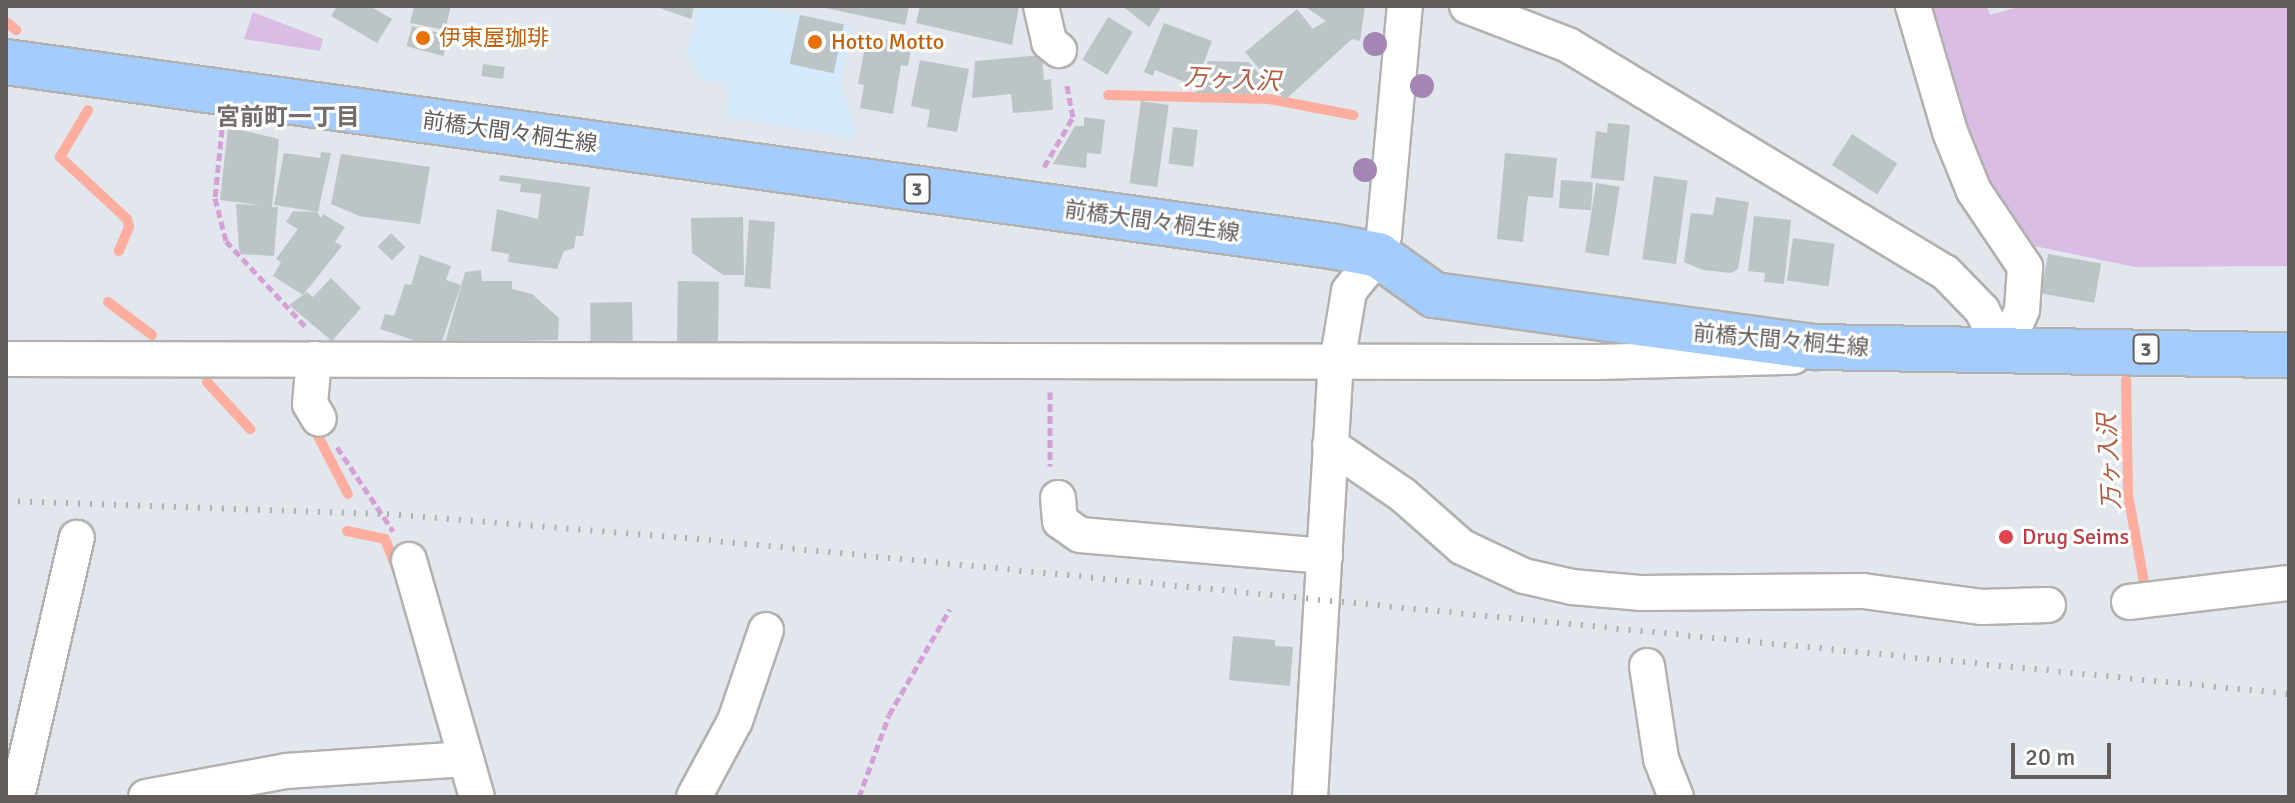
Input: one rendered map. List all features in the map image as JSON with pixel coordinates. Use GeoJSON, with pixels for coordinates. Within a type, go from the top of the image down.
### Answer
{"type":"FeatureCollection","features":[{"type":"Feature","properties":{"kind":"main road","name":"前橋大間々桐生線"},"geometry":{"type":"LineString","coordinates":[[6,62],[1378,255],[1424,289],[1447,298],[1815,347],[2003,353],[2156,349],[2289,355]]}},
{"type":"Feature","properties":{"kind":"street"},"geometry":{"type":"LineString","coordinates":[[1041,6],[1049,42],[1059,50]]}},
{"type":"Feature","properties":{"kind":"street"},"geometry":{"type":"LineString","coordinates":[[1310,797],[1330,445],[1338,361],[1349,291],[1378,255],[1386,219],[1405,6]]}},
{"type":"Feature","properties":{"kind":"street"},"geometry":{"type":"LineString","coordinates":[[1467,6],[1568,45],[1945,272],[1982,310],[2003,353]]}},
{"type":"Feature","properties":{"kind":"street"},"geometry":{"type":"LineString","coordinates":[[1920,10],[1950,132],[1974,191],[2025,267],[2022,310],[2003,353]]}},
{"type":"Feature","properties":{"kind":"street"},"geometry":{"type":"LineString","coordinates":[[6,359],[1785,359],[1815,347]]}},
{"type":"Feature","properties":{"kind":"street"},"geometry":{"type":"LineString","coordinates":[[319,419],[310,404],[321,359]]}},
{"type":"Feature","properties":{"kind":"street"},"geometry":{"type":"LineString","coordinates":[[1330,445],[1403,495],[1462,547],[1524,576],[1572,587],[1640,593],[1863,591],[1981,607],[2048,605]]}},
{"type":"Feature","properties":{"kind":"street"},"geometry":{"type":"LineString","coordinates":[[1058,498],[1060,521],[1080,535],[1325,556]]}},
{"type":"Feature","properties":{"kind":"street"},"geometry":{"type":"LineString","coordinates":[[17,797],[77,538]]}},
{"type":"Feature","properties":{"kind":"street"},"geometry":{"type":"LineString","coordinates":[[409,560],[477,797]]}},
{"type":"Feature","properties":{"kind":"street"},"geometry":{"type":"LineString","coordinates":[[2129,602],[2289,583]]}},
{"type":"Feature","properties":{"kind":"street"},"geometry":{"type":"LineString","coordinates":[[694,797],[735,721],[766,630]]}},
{"type":"Feature","properties":{"kind":"street"},"geometry":{"type":"LineString","coordinates":[[1647,666],[1661,759],[1676,797]]}},
{"type":"Feature","properties":{"kind":"street"},"geometry":{"type":"LineString","coordinates":[[146,797],[286,771],[466,759]]}},
{"type":"Feature","properties":{"kind":"path"},"geometry":{"type":"LineString","coordinates":[[1039,175],[1073,117],[1059,50]]}},
{"type":"Feature","properties":{"kind":"path"},"geometry":{"type":"LineString","coordinates":[[224,112],[215,198],[226,241],[279,293],[321,359]]}},
{"type":"Feature","properties":{"kind":"path"},"geometry":{"type":"LineString","coordinates":[[1050,360],[1051,476],[1058,498]]}},
{"type":"Feature","properties":{"kind":"path"},"geometry":{"type":"LineString","coordinates":[[319,419],[387,514],[409,560]]}},
{"type":"Feature","properties":{"kind":"path"},"geometry":{"type":"LineString","coordinates":[[859,797],[889,715],[950,609]]}},
{"type":"Feature","properties":{"kind":"shaded area"},"geometry":{"type":"Polygon","coordinates":[[[699,6],[749,6],[852,25],[840,82],[857,139],[726,116],[728,83],[704,81],[686,54],[699,6]]]}},
{"type":"Feature","properties":{"kind":"shaded area"},"geometry":{"type":"Polygon","coordinates":[[[1920,6],[1987,6],[1990,15],[2022,6],[2289,6],[2289,266],[2135,267],[2029,245],[1981,186],[1920,6]]]}},
{"type":"Feature","properties":{"kind":"shaded area"},"geometry":{"type":"Polygon","coordinates":[[[253,12],[323,39],[320,51],[244,39],[253,12]]]}},
{"type":"Feature","properties":{"kind":"building"},"geometry":{"type":"Polygon","coordinates":[[[337,6],[370,6],[392,19],[377,43],[331,16],[337,6]]]}},
{"type":"Feature","properties":{"kind":"building"},"geometry":{"type":"Polygon","coordinates":[[[414,6],[451,6],[445,30],[410,23],[414,6]]]}},
{"type":"Feature","properties":{"kind":"building"},"geometry":{"type":"Polygon","coordinates":[[[654,6],[694,6],[691,19],[654,6]]]}},
{"type":"Feature","properties":{"kind":"building"},"geometry":{"type":"Polygon","coordinates":[[[816,6],[909,6],[905,25],[816,6]]]}},
{"type":"Feature","properties":{"kind":"building"},"geometry":{"type":"Polygon","coordinates":[[[920,6],[1019,6],[1012,45],[916,23],[920,6]]]}},
{"type":"Feature","properties":{"kind":"building"},"geometry":{"type":"Polygon","coordinates":[[[1122,6],[1162,6],[1149,27],[1122,6]]]}},
{"type":"Feature","properties":{"kind":"building"},"geometry":{"type":"Polygon","coordinates":[[[1304,6],[1365,6],[1360,41],[1352,39],[1285,100],[1245,52],[1297,9],[1313,29],[1326,21],[1304,6]]]}},
{"type":"Feature","properties":{"kind":"building"},"geometry":{"type":"Polygon","coordinates":[[[800,15],[844,24],[834,73],[790,64],[800,15]]]}},
{"type":"Feature","properties":{"kind":"building"},"geometry":{"type":"Polygon","coordinates":[[[1108,17],[1133,32],[1107,75],[1082,60],[1108,17]]]}},
{"type":"Feature","properties":{"kind":"building"},"geometry":{"type":"Polygon","coordinates":[[[1164,23],[1212,41],[1195,86],[1155,70],[1153,76],[1144,72],[1164,23]]]}},
{"type":"Feature","properties":{"kind":"building"},"geometry":{"type":"Polygon","coordinates":[[[412,26],[449,36],[443,56],[407,46],[412,26]]]}},
{"type":"Feature","properties":{"kind":"building"},"geometry":{"type":"Polygon","coordinates":[[[867,36],[912,44],[908,66],[901,65],[893,114],[860,108],[864,85],[858,84],[867,36]]]}},
{"type":"Feature","properties":{"kind":"building"},"geometry":{"type":"Polygon","coordinates":[[[1042,55],[1044,80],[1051,79],[1053,110],[1013,113],[1011,94],[972,98],[975,61],[1042,55]]]}},
{"type":"Feature","properties":{"kind":"building"},"geometry":{"type":"Polygon","coordinates":[[[920,60],[969,69],[957,132],[927,127],[930,110],[911,106],[920,60]]]}},
{"type":"Feature","properties":{"kind":"building"},"geometry":{"type":"Polygon","coordinates":[[[1208,61],[1249,62],[1267,83],[1266,94],[1196,93],[1208,61]]]}},
{"type":"Feature","properties":{"kind":"building"},"geometry":{"type":"Polygon","coordinates":[[[483,64],[505,67],[503,79],[481,76],[483,64]]]}},
{"type":"Feature","properties":{"kind":"building"},"geometry":{"type":"Polygon","coordinates":[[[1141,101],[1169,105],[1157,187],[1129,183],[1141,101]]]}},
{"type":"Feature","properties":{"kind":"building"},"geometry":{"type":"Polygon","coordinates":[[[1084,117],[1105,120],[1101,154],[1087,153],[1086,168],[1053,164],[1075,126],[1084,126],[1084,117]]]}},
{"type":"Feature","properties":{"kind":"building"},"geometry":{"type":"Polygon","coordinates":[[[1608,123],[1630,125],[1624,181],[1591,178],[1596,131],[1607,133],[1608,123]]]}},
{"type":"Feature","properties":{"kind":"building"},"geometry":{"type":"Polygon","coordinates":[[[228,127],[279,139],[272,207],[278,207],[274,256],[241,254],[239,249],[236,204],[261,205],[220,200],[228,127]]]}},
{"type":"Feature","properties":{"kind":"building"},"geometry":{"type":"Polygon","coordinates":[[[1173,127],[1198,130],[1193,167],[1168,164],[1173,127]]]}},
{"type":"Feature","properties":{"kind":"building"},"geometry":{"type":"Polygon","coordinates":[[[1852,134],[1897,163],[1877,194],[1832,165],[1852,134]]]}},
{"type":"Feature","properties":{"kind":"building"},"geometry":{"type":"Polygon","coordinates":[[[321,152],[331,153],[318,212],[274,205],[284,153],[320,158],[321,152]]]}},
{"type":"Feature","properties":{"kind":"building"},"geometry":{"type":"Polygon","coordinates":[[[1505,153],[1557,158],[1553,198],[1528,196],[1523,242],[1497,239],[1505,153]]]}},
{"type":"Feature","properties":{"kind":"building"},"geometry":{"type":"Polygon","coordinates":[[[341,154],[430,167],[420,224],[359,216],[331,204],[341,154]]]}},
{"type":"Feature","properties":{"kind":"building"},"geometry":{"type":"Polygon","coordinates":[[[500,175],[590,187],[583,236],[576,236],[574,248],[564,251],[557,269],[508,262],[509,254],[491,251],[497,209],[538,219],[541,194],[520,192],[521,184],[499,181],[500,175]]]}},
{"type":"Feature","properties":{"kind":"building"},"geometry":{"type":"Polygon","coordinates":[[[1654,176],[1688,181],[1676,264],[1642,259],[1654,176]]]}},
{"type":"Feature","properties":{"kind":"building"},"geometry":{"type":"Polygon","coordinates":[[[1561,180],[1593,182],[1591,210],[1559,208],[1561,180]]]}},
{"type":"Feature","properties":{"kind":"building"},"geometry":{"type":"Polygon","coordinates":[[[1596,183],[1620,187],[1609,256],[1585,252],[1596,183]]]}},
{"type":"Feature","properties":{"kind":"building"},"geometry":{"type":"Polygon","coordinates":[[[1716,197],[1749,202],[1738,269],[1731,273],[1703,270],[1684,262],[1691,213],[1713,215],[1716,197]]]}},
{"type":"Feature","properties":{"kind":"building"},"geometry":{"type":"Polygon","coordinates":[[[293,211],[317,212],[321,218],[323,214],[345,227],[335,242],[342,246],[303,295],[273,276],[281,262],[276,259],[298,229],[286,222],[293,211]]]}},
{"type":"Feature","properties":{"kind":"building"},"geometry":{"type":"Polygon","coordinates":[[[1754,216],[1791,220],[1784,284],[1764,282],[1765,273],[1748,271],[1754,216]]]}},
{"type":"Feature","properties":{"kind":"building"},"geometry":{"type":"Polygon","coordinates":[[[743,217],[744,275],[723,275],[692,253],[691,218],[743,217]]]}},
{"type":"Feature","properties":{"kind":"building"},"geometry":{"type":"Polygon","coordinates":[[[749,220],[775,222],[770,289],[744,287],[749,220]]]}},
{"type":"Feature","properties":{"kind":"building"},"geometry":{"type":"Polygon","coordinates":[[[391,233],[405,247],[392,261],[378,246],[391,233]]]}},
{"type":"Feature","properties":{"kind":"building"},"geometry":{"type":"Polygon","coordinates":[[[1793,238],[1835,244],[1829,286],[1787,281],[1793,238]]]}},
{"type":"Feature","properties":{"kind":"building"},"geometry":{"type":"Polygon","coordinates":[[[2048,254],[2101,263],[2094,303],[2041,293],[2048,254]]]}},
{"type":"Feature","properties":{"kind":"building"},"geometry":{"type":"Polygon","coordinates":[[[420,255],[451,266],[446,280],[461,285],[442,341],[419,342],[380,329],[385,314],[394,316],[405,284],[411,285],[420,255]]]}},
{"type":"Feature","properties":{"kind":"building"},"geometry":{"type":"Polygon","coordinates":[[[481,270],[482,281],[512,281],[512,289],[532,294],[559,318],[558,340],[445,343],[465,272],[481,270]]]}},
{"type":"Feature","properties":{"kind":"building"},"geometry":{"type":"Polygon","coordinates":[[[331,278],[361,308],[332,341],[289,305],[307,292],[313,297],[331,278]]]}},
{"type":"Feature","properties":{"kind":"building"},"geometry":{"type":"Polygon","coordinates":[[[678,281],[719,282],[718,343],[677,342],[678,281]]]}},
{"type":"Feature","properties":{"kind":"building"},"geometry":{"type":"Polygon","coordinates":[[[632,302],[633,341],[591,342],[590,303],[632,302]]]}},
{"type":"Feature","properties":{"kind":"building"},"geometry":{"type":"Polygon","coordinates":[[[1233,636],[1275,640],[1275,646],[1293,647],[1290,686],[1229,680],[1233,636]]]}},
{"type":"Feature","properties":{"kind":"waterway"},"geometry":{"type":"LineString","coordinates":[[6,22],[16,30]]}},
{"type":"Feature","properties":{"kind":"waterway","name":"万ヶ入沢"},"geometry":{"type":"LineString","coordinates":[[1108,95],[1269,99],[1353,115]]}},
{"type":"Feature","properties":{"kind":"waterway"},"geometry":{"type":"LineString","coordinates":[[88,110],[60,157],[127,219],[129,227],[119,251]]}},
{"type":"Feature","properties":{"kind":"waterway"},"geometry":{"type":"LineString","coordinates":[[108,302],[152,335]]}},
{"type":"Feature","properties":{"kind":"waterway","name":"万ヶ入沢"},"geometry":{"type":"LineString","coordinates":[[2126,380],[2128,495],[2145,588]]}},
{"type":"Feature","properties":{"kind":"waterway"},"geometry":{"type":"LineString","coordinates":[[207,382],[250,429]]}},
{"type":"Feature","properties":{"kind":"waterway"},"geometry":{"type":"LineString","coordinates":[[318,436],[348,494]]}},
{"type":"Feature","properties":{"kind":"waterway"},"geometry":{"type":"LineString","coordinates":[[347,531],[385,539],[397,570]]}},
{"type":"Feature","properties":{"kind":"railway"},"geometry":{"type":"LineString","coordinates":[[6,501],[387,514],[685,538],[2289,694]]}},
{"type":"Feature","properties":{"kind":"place","name":"伊東屋珈琲"},"geometry":{"type":"Point","coordinates":[423,38]}},
{"type":"Feature","properties":{"kind":"place","name":"Hotto Motto"},"geometry":{"type":"Point","coordinates":[815,42]}},
{"type":"Feature","properties":{"kind":"place","name":"Drug Seims"},"geometry":{"type":"Point","coordinates":[2006,537]}},
{"type":"Feature","properties":{"kind":"district","name":"宮前町一丁目"},"geometry":{"type":"Point","coordinates":[288,118]}}]}
